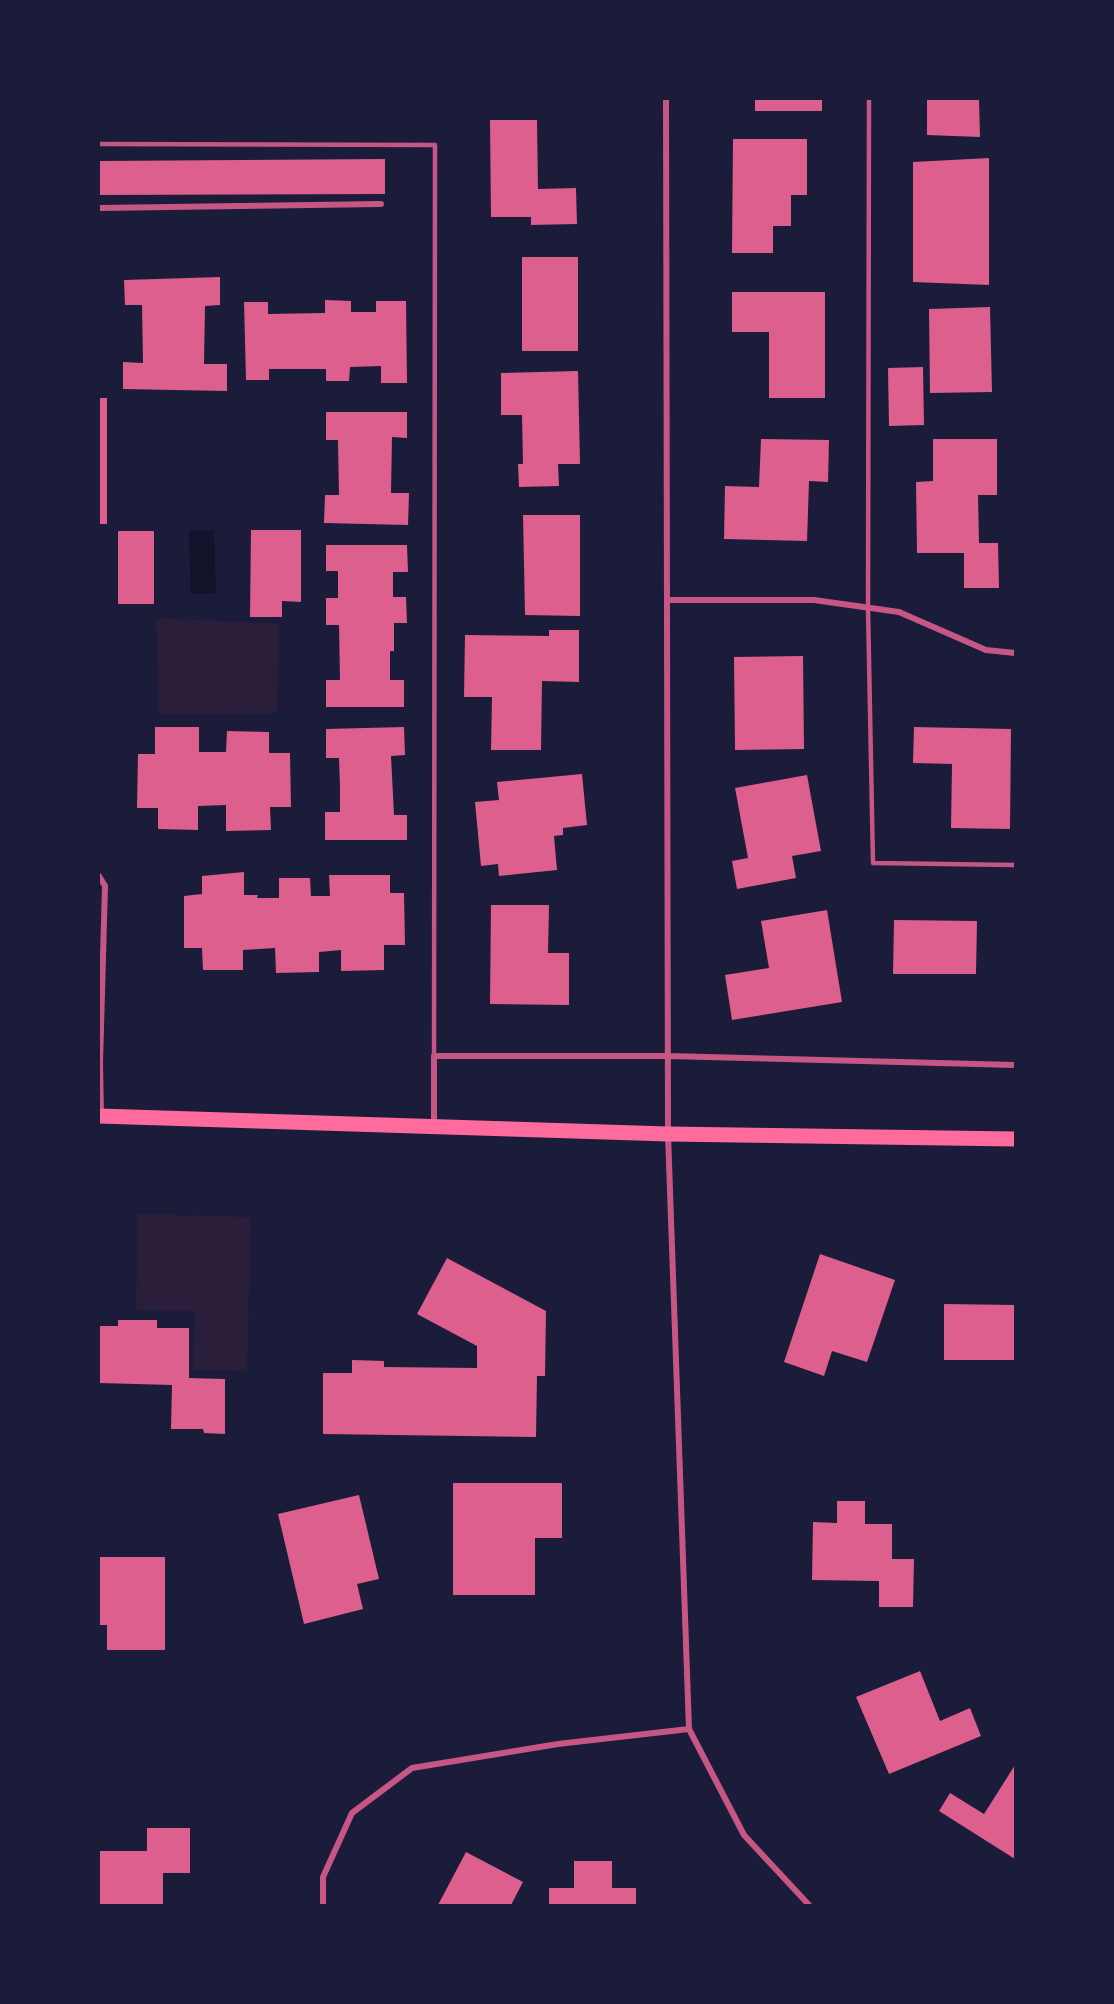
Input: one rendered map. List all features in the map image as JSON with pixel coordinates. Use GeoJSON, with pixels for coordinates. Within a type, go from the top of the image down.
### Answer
{"type":"FeatureCollection","features":[{"type":"Feature","properties":{"kind":"main road"},"geometry":{"type":"LineString","coordinates":[[100,1116],[668,1134],[1015,1138]]}},
{"type":"Feature","properties":{"kind":"street"},"geometry":{"type":"LineString","coordinates":[[666,99],[668,1134],[689,1728],[744,1835],[809,1905]]}},
{"type":"Feature","properties":{"kind":"street"},"geometry":{"type":"LineString","coordinates":[[99,208],[381,204]]}},
{"type":"Feature","properties":{"kind":"street"},"geometry":{"type":"LineString","coordinates":[[666,600],[814,600],[899,612],[986,650],[1015,653]]}},
{"type":"Feature","properties":{"kind":"street"},"geometry":{"type":"LineString","coordinates":[[99,876],[105,886],[100,1116]]}},
{"type":"Feature","properties":{"kind":"street"},"geometry":{"type":"LineString","coordinates":[[434,1126],[434,1056],[668,1056],[1015,1065]]}},
{"type":"Feature","properties":{"kind":"street"},"geometry":{"type":"LineString","coordinates":[[323,1905],[323,1877],[352,1813],[412,1768],[558,1744],[689,1728]]}},
{"type":"Feature","properties":{"kind":"lane"},"geometry":{"type":"LineString","coordinates":[[869,99],[868,608],[873,863],[1015,866]]}},
{"type":"Feature","properties":{"kind":"lane"},"geometry":{"type":"LineString","coordinates":[[99,144],[435,145],[434,1056]]}},
{"type":"Feature","properties":{"kind":"shaded area"},"geometry":{"type":"Polygon","coordinates":[[[214,530],[216,593],[191,594],[189,531],[214,530]]]}},
{"type":"Feature","properties":{"kind":"shaded area"},"geometry":{"type":"Polygon","coordinates":[[[156,618],[279,624],[277,713],[159,714],[156,618]]]}},
{"type":"Feature","properties":{"kind":"shaded area"},"geometry":{"type":"Polygon","coordinates":[[[138,1214],[251,1217],[247,1371],[193,1370],[195,1311],[136,1310],[138,1214]]]}},
{"type":"Feature","properties":{"kind":"building"},"geometry":{"type":"Polygon","coordinates":[[[755,99],[822,99],[822,111],[755,111],[755,99]]]}},
{"type":"Feature","properties":{"kind":"building"},"geometry":{"type":"Polygon","coordinates":[[[927,99],[979,99],[980,137],[927,135],[927,99]]]}},
{"type":"Feature","properties":{"kind":"building"},"geometry":{"type":"Polygon","coordinates":[[[490,120],[537,120],[538,189],[576,188],[577,224],[531,225],[531,217],[491,217],[490,120]]]}},
{"type":"Feature","properties":{"kind":"building"},"geometry":{"type":"Polygon","coordinates":[[[733,139],[807,139],[807,195],[791,195],[791,226],[773,226],[773,253],[732,253],[733,139]]]}},
{"type":"Feature","properties":{"kind":"building"},"geometry":{"type":"Polygon","coordinates":[[[989,158],[989,285],[913,282],[913,162],[989,158]]]}},
{"type":"Feature","properties":{"kind":"building"},"geometry":{"type":"Polygon","coordinates":[[[385,159],[385,194],[99,195],[99,161],[385,159]]]}},
{"type":"Feature","properties":{"kind":"building"},"geometry":{"type":"Polygon","coordinates":[[[522,257],[578,257],[578,351],[522,351],[522,257]]]}},
{"type":"Feature","properties":{"kind":"building"},"geometry":{"type":"Polygon","coordinates":[[[220,277],[220,305],[205,306],[204,364],[227,364],[227,391],[123,389],[123,362],[143,363],[142,305],[125,305],[124,280],[220,277]]]}},
{"type":"Feature","properties":{"kind":"building"},"geometry":{"type":"Polygon","coordinates":[[[732,292],[825,292],[825,398],[769,398],[769,332],[732,332],[732,292]]]}},
{"type":"Feature","properties":{"kind":"building"},"geometry":{"type":"Polygon","coordinates":[[[325,300],[351,301],[351,312],[376,312],[376,301],[406,301],[407,383],[381,383],[381,366],[350,367],[349,381],[326,381],[326,369],[269,369],[269,380],[246,380],[244,302],[268,302],[268,314],[325,313],[325,300]]]}},
{"type":"Feature","properties":{"kind":"building"},"geometry":{"type":"Polygon","coordinates":[[[990,307],[992,392],[930,393],[929,309],[990,307]]]}},
{"type":"Feature","properties":{"kind":"building"},"geometry":{"type":"Polygon","coordinates":[[[923,367],[924,425],[889,426],[888,368],[923,367]]]}},
{"type":"Feature","properties":{"kind":"building"},"geometry":{"type":"Polygon","coordinates":[[[578,371],[580,464],[558,464],[559,486],[519,487],[518,464],[523,464],[522,415],[501,415],[501,373],[578,371]]]}},
{"type":"Feature","properties":{"kind":"building"},"geometry":{"type":"Polygon","coordinates":[[[99,398],[107,398],[107,524],[99,524],[99,398]]]}},
{"type":"Feature","properties":{"kind":"building"},"geometry":{"type":"Polygon","coordinates":[[[326,412],[407,412],[407,438],[392,437],[391,493],[409,493],[408,525],[324,523],[325,495],[339,495],[338,440],[326,440],[326,412]]]}},
{"type":"Feature","properties":{"kind":"building"},"geometry":{"type":"Polygon","coordinates":[[[761,439],[829,440],[828,482],[809,481],[807,541],[724,539],[725,486],[759,487],[761,439]]]}},
{"type":"Feature","properties":{"kind":"building"},"geometry":{"type":"Polygon","coordinates":[[[933,439],[997,439],[997,495],[978,495],[979,543],[998,543],[999,588],[964,588],[964,553],[917,553],[916,482],[933,481],[933,439]]]}},
{"type":"Feature","properties":{"kind":"building"},"geometry":{"type":"Polygon","coordinates":[[[523,515],[580,515],[580,616],[525,615],[523,515]]]}},
{"type":"Feature","properties":{"kind":"building"},"geometry":{"type":"Polygon","coordinates":[[[251,530],[301,530],[301,602],[282,601],[282,617],[250,617],[251,530]]]}},
{"type":"Feature","properties":{"kind":"building"},"geometry":{"type":"Polygon","coordinates":[[[118,531],[154,531],[154,604],[118,604],[118,531]]]}},
{"type":"Feature","properties":{"kind":"building"},"geometry":{"type":"Polygon","coordinates":[[[326,545],[407,545],[408,572],[393,572],[393,597],[406,597],[407,623],[394,623],[394,651],[390,651],[390,680],[404,680],[404,707],[326,707],[326,680],[340,680],[339,625],[326,625],[326,598],[338,598],[338,571],[326,571],[326,545]]]}},
{"type":"Feature","properties":{"kind":"building"},"geometry":{"type":"Polygon","coordinates":[[[549,630],[579,630],[579,682],[542,681],[541,750],[491,750],[492,697],[464,697],[465,635],[549,636],[549,630]]]}},
{"type":"Feature","properties":{"kind":"building"},"geometry":{"type":"Polygon","coordinates":[[[803,656],[804,749],[735,750],[734,657],[803,656]]]}},
{"type":"Feature","properties":{"kind":"building"},"geometry":{"type":"Polygon","coordinates":[[[155,727],[199,727],[199,752],[226,752],[227,731],[269,732],[269,753],[290,753],[291,807],[270,807],[271,830],[226,831],[226,805],[198,806],[198,830],[158,829],[158,808],[137,808],[138,754],[155,754],[155,727]]]}},
{"type":"Feature","properties":{"kind":"building"},"geometry":{"type":"Polygon","coordinates":[[[404,727],[405,755],[391,756],[394,815],[407,815],[407,840],[325,840],[325,812],[340,812],[339,758],[326,758],[326,729],[404,727]]]}},
{"type":"Feature","properties":{"kind":"building"},"geometry":{"type":"Polygon","coordinates":[[[914,727],[1011,729],[1010,829],[951,828],[952,764],[913,763],[914,727]]]}},
{"type":"Feature","properties":{"kind":"building"},"geometry":{"type":"Polygon","coordinates":[[[582,774],[587,825],[563,828],[563,835],[554,836],[557,870],[499,876],[498,864],[481,866],[475,802],[499,800],[497,782],[582,774]]]}},
{"type":"Feature","properties":{"kind":"building"},"geometry":{"type":"Polygon","coordinates":[[[807,775],[821,851],[792,856],[796,878],[737,889],[732,861],[748,858],[735,788],[807,775]]]}},
{"type":"Feature","properties":{"kind":"building"},"geometry":{"type":"Polygon","coordinates":[[[244,872],[244,895],[258,895],[257,898],[279,898],[279,878],[310,878],[311,896],[330,896],[329,875],[390,875],[390,893],[404,893],[405,945],[384,945],[384,970],[341,971],[341,950],[319,952],[319,972],[276,973],[275,948],[243,950],[243,970],[203,970],[202,948],[184,948],[184,896],[202,894],[202,876],[244,872]]]}},
{"type":"Feature","properties":{"kind":"building"},"geometry":{"type":"Polygon","coordinates":[[[491,905],[549,905],[548,953],[569,953],[569,1005],[490,1004],[491,905]]]}},
{"type":"Feature","properties":{"kind":"building"},"geometry":{"type":"Polygon","coordinates":[[[827,910],[842,1002],[732,1020],[725,975],[769,968],[761,921],[827,910]]]}},
{"type":"Feature","properties":{"kind":"building"},"geometry":{"type":"Polygon","coordinates":[[[894,920],[977,921],[976,974],[893,974],[894,920]]]}},
{"type":"Feature","properties":{"kind":"building"},"geometry":{"type":"Polygon","coordinates":[[[820,1254],[895,1280],[867,1362],[832,1351],[824,1376],[784,1362],[820,1254]]]}},
{"type":"Feature","properties":{"kind":"building"},"geometry":{"type":"Polygon","coordinates":[[[447,1258],[546,1311],[545,1376],[537,1376],[536,1437],[323,1434],[323,1373],[352,1373],[352,1360],[384,1361],[384,1367],[477,1368],[477,1346],[417,1314],[447,1258]]]}},
{"type":"Feature","properties":{"kind":"building"},"geometry":{"type":"Polygon","coordinates":[[[944,1304],[1015,1305],[1015,1360],[944,1360],[944,1304]]]}},
{"type":"Feature","properties":{"kind":"building"},"geometry":{"type":"Polygon","coordinates":[[[118,1320],[157,1320],[157,1328],[189,1328],[189,1378],[225,1379],[225,1434],[204,1433],[203,1429],[171,1429],[172,1385],[99,1383],[99,1326],[118,1326],[118,1320]]]}},
{"type":"Feature","properties":{"kind":"building"},"geometry":{"type":"Polygon","coordinates":[[[453,1483],[562,1483],[562,1538],[535,1538],[535,1595],[453,1595],[453,1483]]]}},
{"type":"Feature","properties":{"kind":"building"},"geometry":{"type":"Polygon","coordinates":[[[359,1495],[379,1579],[357,1584],[363,1609],[304,1624],[278,1514],[359,1495]]]}},
{"type":"Feature","properties":{"kind":"building"},"geometry":{"type":"Polygon","coordinates":[[[837,1501],[865,1501],[865,1524],[892,1524],[892,1559],[914,1559],[913,1607],[879,1607],[879,1581],[812,1580],[813,1522],[837,1523],[837,1501]]]}},
{"type":"Feature","properties":{"kind":"building"},"geometry":{"type":"Polygon","coordinates":[[[99,1557],[165,1557],[165,1650],[107,1650],[107,1625],[99,1625],[99,1557]]]}},
{"type":"Feature","properties":{"kind":"building"},"geometry":{"type":"Polygon","coordinates":[[[920,1671],[940,1721],[970,1708],[981,1736],[889,1774],[856,1697],[920,1671]]]}},
{"type":"Feature","properties":{"kind":"building"},"geometry":{"type":"Polygon","coordinates":[[[1015,1765],[1015,1859],[939,1811],[950,1793],[984,1814],[1015,1765]]]}},
{"type":"Feature","properties":{"kind":"building"},"geometry":{"type":"Polygon","coordinates":[[[147,1828],[190,1828],[190,1873],[163,1873],[163,1905],[99,1905],[99,1851],[147,1851],[147,1828]]]}},
{"type":"Feature","properties":{"kind":"building"},"geometry":{"type":"Polygon","coordinates":[[[466,1852],[523,1882],[511,1905],[438,1905],[466,1852]]]}},
{"type":"Feature","properties":{"kind":"building"},"geometry":{"type":"Polygon","coordinates":[[[574,1861],[612,1861],[612,1888],[636,1888],[636,1905],[549,1905],[549,1888],[574,1888],[574,1861]]]}}]}
